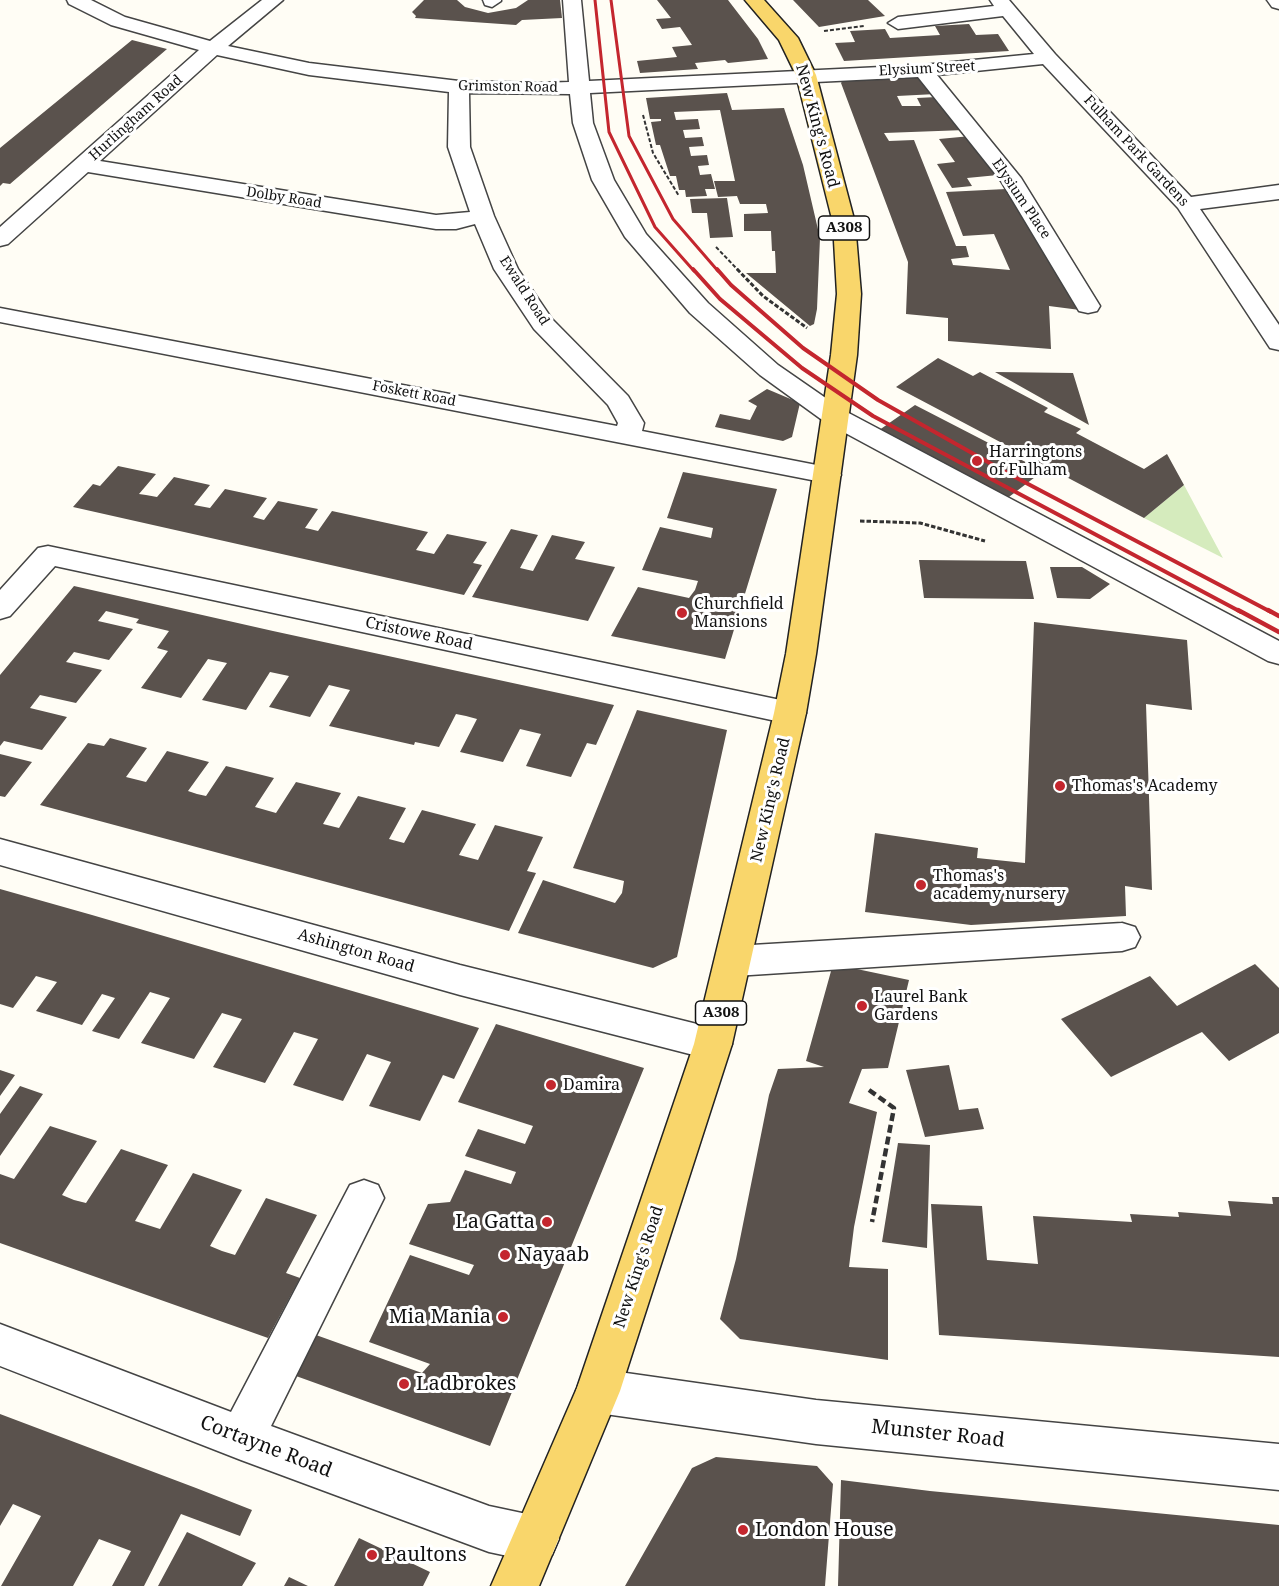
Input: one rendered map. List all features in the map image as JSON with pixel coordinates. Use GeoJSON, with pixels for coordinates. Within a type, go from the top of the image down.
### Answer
{"type":"FeatureCollection","features":[{"type":"Feature","properties":{"kind":"main road","name":"New King's Road"},"geometry":{"type":"LineString","coordinates":[[515,1586],[598,1391],[713,1044],[735,960],[790,713],[827,475],[844,355],[849,294],[844,223],[806,75],[788,38],[753,0]]}},
{"type":"Feature","properties":{"kind":"street","name":"Grimston Road"},"geometry":{"type":"LineString","coordinates":[[76,0],[118,21],[214,48],[309,69],[459,87],[580,87],[806,75]]}},
{"type":"Feature","properties":{"kind":"street","name":"Hurlingham Road"},"geometry":{"type":"LineString","coordinates":[[0,239],[214,48],[274,0]]}},
{"type":"Feature","properties":{"kind":"street"},"geometry":{"type":"LineString","coordinates":[[572,0],[583,123],[603,180],[636,237],[699,308],[769,370],[834,416],[1279,654]]}},
{"type":"Feature","properties":{"kind":"street"},"geometry":{"type":"LineString","coordinates":[[898,23],[1003,5]]}},
{"type":"Feature","properties":{"kind":"street","name":"Fulham Park Gardens"},"geometry":{"type":"LineString","coordinates":[[1003,5],[1048,58],[1186,204],[1279,343]]}},
{"type":"Feature","properties":{"kind":"street","name":"Elysium Street"},"geometry":{"type":"LineString","coordinates":[[806,75],[923,70],[1048,58]]}},
{"type":"Feature","properties":{"kind":"street","name":"Elysium Place"},"geometry":{"type":"LineString","coordinates":[[923,70],[1010,178],[1089,306]]}},
{"type":"Feature","properties":{"kind":"street","name":"Ewald Road"},"geometry":{"type":"LineString","coordinates":[[459,87],[459,147],[483,216],[506,269],[543,324],[619,400],[631,423],[628,435]]}},
{"type":"Feature","properties":{"kind":"street","name":"Dolby Road"},"geometry":{"type":"LineString","coordinates":[[85,165],[436,222],[456,222],[483,216]]}},
{"type":"Feature","properties":{"kind":"street"},"geometry":{"type":"LineString","coordinates":[[1186,204],[1279,192]]}},
{"type":"Feature","properties":{"kind":"street"},"geometry":{"type":"LineString","coordinates":[[0,212],[25,217]]}},
{"type":"Feature","properties":{"kind":"street","name":"Foskett Road"},"geometry":{"type":"LineString","coordinates":[[0,315],[827,475]]}},
{"type":"Feature","properties":{"kind":"street","name":"Cristowe Road"},"geometry":{"type":"LineString","coordinates":[[0,609],[48,555],[790,713]]}},
{"type":"Feature","properties":{"kind":"street","name":"Ashington Road"},"geometry":{"type":"LineString","coordinates":[[0,852],[460,980],[713,1044]]}},
{"type":"Feature","properties":{"kind":"street"},"geometry":{"type":"LineString","coordinates":[[735,960],[827,957],[1122,937]]}},
{"type":"Feature","properties":{"kind":"street"},"geometry":{"type":"LineString","coordinates":[[241,1438],[364,1198]]}},
{"type":"Feature","properties":{"kind":"street","name":"Cortayne Road"},"geometry":{"type":"LineString","coordinates":[[0,1345],[241,1438],[489,1529],[536,1539]]}},
{"type":"Feature","properties":{"kind":"street","name":"Munster Road"},"geometry":{"type":"LineString","coordinates":[[598,1391],[816,1422],[1279,1467]]}},
{"type":"Feature","properties":{"kind":"path"},"geometry":{"type":"LineString","coordinates":[[788,38],[829,30],[898,23]]}},
{"type":"Feature","properties":{"kind":"path"},"geometry":{"type":"LineString","coordinates":[[636,85],[653,153],[679,196]]}},
{"type":"Feature","properties":{"kind":"path"},"geometry":{"type":"LineString","coordinates":[[716,247],[763,296],[844,355]]}},
{"type":"Feature","properties":{"kind":"path"},"geometry":{"type":"LineString","coordinates":[[820,520],[920,523],[985,541]]}},
{"type":"Feature","properties":{"kind":"path"},"geometry":{"type":"LineString","coordinates":[[869,1090],[894,1108],[872,1222]]}},
{"type":"Feature","properties":{"kind":"green space"},"geometry":{"type":"Polygon","coordinates":[[[1184,485],[1223,558],[1144,518],[1184,485]]]}},
{"type":"Feature","properties":{"kind":"building"},"geometry":{"type":"Polygon","coordinates":[[[424,0],[457,0],[465,7],[488,13],[516,8],[528,0],[560,0],[562,18],[522,20],[516,25],[415,18],[412,12],[424,0]]]}},
{"type":"Feature","properties":{"kind":"building"},"geometry":{"type":"Polygon","coordinates":[[[657,0],[728,0],[758,39],[768,59],[728,63],[725,60],[695,63],[698,69],[640,73],[637,61],[677,57],[672,47],[692,45],[680,27],[662,29],[656,19],[671,18],[657,0]]]}},
{"type":"Feature","properties":{"kind":"building"},"geometry":{"type":"Polygon","coordinates":[[[793,0],[868,0],[885,16],[819,27],[793,0]]]}},
{"type":"Feature","properties":{"kind":"building"},"geometry":{"type":"Polygon","coordinates":[[[969,24],[976,35],[998,34],[1009,51],[844,61],[835,43],[855,42],[850,31],[885,29],[890,38],[940,35],[935,26],[969,24]]]}},
{"type":"Feature","properties":{"kind":"building"},"geometry":{"type":"Polygon","coordinates":[[[132,40],[167,49],[10,184],[3,183],[0,186],[0,148],[132,40]]]}},
{"type":"Feature","properties":{"kind":"building"},"geometry":{"type":"Polygon","coordinates":[[[918,77],[936,94],[897,96],[902,106],[921,106],[917,98],[937,97],[965,130],[884,133],[889,141],[914,140],[956,246],[966,246],[969,257],[951,259],[953,265],[1010,270],[994,234],[963,236],[946,192],[1006,189],[1080,310],[1049,306],[1051,349],[948,341],[948,318],[906,314],[908,262],[841,83],[843,80],[918,77]]]}},
{"type":"Feature","properties":{"kind":"building"},"geometry":{"type":"Polygon","coordinates":[[[727,93],[732,110],[784,108],[803,165],[820,238],[817,309],[814,324],[810,326],[746,273],[776,273],[775,251],[772,251],[771,231],[744,231],[744,214],[768,213],[766,204],[740,204],[737,196],[718,197],[714,181],[735,181],[720,110],[674,112],[676,120],[698,119],[700,129],[683,130],[685,138],[702,137],[704,146],[689,147],[691,156],[707,155],[709,165],[698,166],[700,175],[711,174],[715,189],[705,189],[707,196],[686,197],[685,190],[679,190],[676,176],[670,176],[660,145],[656,145],[651,122],[661,121],[661,119],[650,119],[646,98],[727,93]]]}},
{"type":"Feature","properties":{"kind":"building"},"geometry":{"type":"Polygon","coordinates":[[[971,136],[998,175],[967,178],[972,186],[952,188],[937,164],[955,162],[939,139],[971,136]]]}},
{"type":"Feature","properties":{"kind":"building"},"geometry":{"type":"Polygon","coordinates":[[[727,198],[733,237],[710,238],[707,213],[692,213],[690,199],[727,198]]]}},
{"type":"Feature","properties":{"kind":"building"},"geometry":{"type":"Polygon","coordinates":[[[938,358],[973,376],[980,372],[1048,408],[1044,412],[1081,429],[1076,433],[1144,469],[1167,454],[1184,485],[1144,518],[896,387],[938,358]]]}},
{"type":"Feature","properties":{"kind":"building"},"geometry":{"type":"Polygon","coordinates":[[[995,372],[1073,373],[1089,425],[995,372]]]}},
{"type":"Feature","properties":{"kind":"building"},"geometry":{"type":"Polygon","coordinates":[[[767,389],[800,403],[792,437],[783,441],[715,427],[720,414],[750,420],[757,406],[748,401],[767,389]]]}},
{"type":"Feature","properties":{"kind":"building","name":"Harringtons of Fulham"},"geometry":{"type":"Polygon","coordinates":[[[915,405],[1043,471],[1005,500],[875,433],[915,405]]]}},
{"type":"Feature","properties":{"kind":"building"},"geometry":{"type":"Polygon","coordinates":[[[118,466],[156,474],[139,494],[157,497],[174,477],[210,485],[194,505],[210,508],[225,489],[267,498],[253,517],[264,520],[278,501],[318,509],[305,528],[318,531],[332,511],[428,532],[416,550],[434,554],[447,534],[487,542],[473,563],[482,565],[464,595],[73,507],[93,484],[100,486],[118,466]]]}},
{"type":"Feature","properties":{"kind":"building"},"geometry":{"type":"Polygon","coordinates":[[[683,472],[777,489],[725,659],[611,636],[638,587],[689,598],[695,590],[698,581],[642,570],[660,527],[711,538],[713,528],[667,518],[683,472]]]}},
{"type":"Feature","properties":{"kind":"building"},"geometry":{"type":"Polygon","coordinates":[[[511,529],[538,535],[520,568],[533,571],[552,535],[585,542],[575,559],[615,567],[588,621],[472,597],[511,529]]]}},
{"type":"Feature","properties":{"kind":"building"},"geometry":{"type":"Polygon","coordinates":[[[919,560],[1026,561],[1034,599],[924,598],[919,560]]]}},
{"type":"Feature","properties":{"kind":"building"},"geometry":{"type":"Polygon","coordinates":[[[1050,567],[1082,567],[1110,584],[1090,599],[1057,598],[1050,567]]]}},
{"type":"Feature","properties":{"kind":"building"},"geometry":{"type":"Polygon","coordinates":[[[74,586],[614,705],[596,745],[587,743],[571,777],[526,766],[541,734],[520,729],[503,762],[460,752],[477,719],[466,716],[456,714],[439,747],[415,742],[414,745],[329,726],[350,690],[329,685],[310,717],[269,707],[289,676],[270,672],[246,710],[202,700],[227,663],[208,659],[181,698],[141,688],[168,651],[157,648],[169,631],[136,623],[139,619],[106,611],[98,621],[133,629],[109,660],[74,652],[66,662],[102,670],[76,703],[40,695],[30,708],[67,717],[42,750],[4,741],[0,746],[0,675],[74,586]]]}},
{"type":"Feature","properties":{"kind":"building"},"geometry":{"type":"Polygon","coordinates":[[[1034,622],[1187,640],[1192,710],[1146,704],[1152,890],[1125,886],[1126,916],[971,925],[865,912],[875,833],[978,848],[977,858],[1025,863],[1034,622]]]}},
{"type":"Feature","properties":{"kind":"building"},"geometry":{"type":"Polygon","coordinates":[[[637,710],[727,730],[677,957],[653,968],[518,933],[543,880],[615,903],[622,893],[624,881],[573,868],[637,710]]]}},
{"type":"Feature","properties":{"kind":"building"},"geometry":{"type":"Polygon","coordinates":[[[110,738],[147,748],[126,777],[146,782],[167,751],[209,762],[188,791],[197,794],[206,796],[226,766],[274,778],[255,807],[276,813],[296,782],[341,793],[323,824],[339,828],[358,796],[406,808],[389,839],[404,843],[422,810],[476,824],[459,855],[478,860],[495,825],[543,837],[527,871],[536,873],[509,931],[40,805],[88,743],[104,746],[110,738]]]}},
{"type":"Feature","properties":{"kind":"building"},"geometry":{"type":"Polygon","coordinates":[[[0,754],[32,762],[5,797],[0,796],[0,754]]]}},
{"type":"Feature","properties":{"kind":"building"},"geometry":{"type":"Polygon","coordinates":[[[0,889],[479,1028],[454,1079],[443,1075],[420,1121],[369,1106],[391,1062],[367,1054],[343,1101],[293,1085],[318,1039],[294,1032],[265,1083],[213,1067],[242,1019],[222,1013],[194,1059],[141,1043],[170,998],[150,992],[119,1039],[92,1031],[115,998],[102,994],[82,1025],[36,1011],[57,982],[36,976],[13,1008],[0,1004],[0,889]]]}},
{"type":"Feature","properties":{"kind":"building"},"geometry":{"type":"Polygon","coordinates":[[[833,964],[909,980],[888,1068],[862,1069],[849,1103],[877,1112],[854,1227],[849,1267],[888,1269],[888,1360],[740,1339],[720,1319],[736,1259],[769,1095],[778,1069],[824,1067],[806,1061],[833,964]]]}},
{"type":"Feature","properties":{"kind":"building"},"geometry":{"type":"Polygon","coordinates":[[[1255,964],[1279,988],[1279,1033],[1229,1061],[1202,1032],[1111,1077],[1061,1019],[1150,976],[1177,1006],[1255,964]]]}},
{"type":"Feature","properties":{"kind":"building"},"geometry":{"type":"Polygon","coordinates":[[[496,1024],[644,1068],[490,1446],[296,1376],[316,1335],[422,1373],[430,1364],[369,1342],[410,1255],[469,1275],[474,1265],[409,1244],[428,1204],[450,1202],[465,1170],[511,1184],[516,1172],[465,1156],[478,1129],[525,1144],[533,1126],[458,1102],[496,1024]]]}},
{"type":"Feature","properties":{"kind":"building"},"geometry":{"type":"Polygon","coordinates":[[[949,1065],[959,1110],[978,1108],[984,1129],[925,1137],[906,1070],[949,1065]]]}},
{"type":"Feature","properties":{"kind":"building"},"geometry":{"type":"Polygon","coordinates":[[[0,1070],[15,1075],[0,1096],[0,1070]]]}},
{"type":"Feature","properties":{"kind":"building"},"geometry":{"type":"Polygon","coordinates":[[[20,1086],[43,1094],[0,1156],[0,1114],[20,1086]]]}},
{"type":"Feature","properties":{"kind":"building"},"geometry":{"type":"Polygon","coordinates":[[[50,1126],[97,1141],[62,1195],[74,1200],[86,1203],[121,1149],[168,1165],[135,1221],[160,1229],[193,1173],[242,1190],[210,1246],[222,1251],[235,1255],[266,1198],[317,1215],[286,1273],[300,1278],[268,1338],[0,1243],[0,1174],[14,1179],[50,1126]]]}},
{"type":"Feature","properties":{"kind":"building"},"geometry":{"type":"Polygon","coordinates":[[[898,1143],[930,1145],[927,1248],[882,1242],[898,1143]]]}},
{"type":"Feature","properties":{"kind":"building"},"geometry":{"type":"Polygon","coordinates":[[[1272,1197],[1279,1197],[1279,1357],[939,1335],[931,1204],[982,1206],[987,1260],[1038,1264],[1033,1216],[1132,1222],[1130,1214],[1179,1217],[1178,1212],[1231,1216],[1228,1201],[1273,1204],[1272,1197]]]}},
{"type":"Feature","properties":{"kind":"building"},"geometry":{"type":"Polygon","coordinates":[[[0,1414],[252,1510],[240,1536],[181,1514],[144,1586],[112,1586],[131,1551],[99,1539],[73,1586],[1,1586],[41,1516],[13,1504],[0,1526],[0,1414]]]}},
{"type":"Feature","properties":{"kind":"building","name":"London House"},"geometry":{"type":"Polygon","coordinates":[[[716,1457],[817,1466],[833,1484],[825,1586],[625,1586],[692,1468],[716,1457]]]}},
{"type":"Feature","properties":{"kind":"building"},"geometry":{"type":"Polygon","coordinates":[[[841,1480],[930,1491],[1279,1525],[1279,1586],[838,1586],[841,1480]]]}},
{"type":"Feature","properties":{"kind":"building"},"geometry":{"type":"Polygon","coordinates":[[[187,1532],[256,1563],[242,1586],[158,1586],[187,1532]]]}},
{"type":"Feature","properties":{"kind":"building","name":"Paultons"},"geometry":{"type":"Polygon","coordinates":[[[359,1538],[430,1572],[423,1586],[334,1586],[359,1538]]]}},
{"type":"Feature","properties":{"kind":"building"},"geometry":{"type":"Polygon","coordinates":[[[289,1577],[308,1586],[284,1586],[289,1577]]]}},
{"type":"Feature","properties":{"kind":"railway"},"geometry":{"type":"LineString","coordinates":[[595,0],[609,132],[655,227],[694,271]]}},
{"type":"Feature","properties":{"kind":"railway"},"geometry":{"type":"LineString","coordinates":[[611,0],[629,136],[673,219],[718,271]]}},
{"type":"Feature","properties":{"kind":"railway"},"geometry":{"type":"LineString","coordinates":[[693,269],[720,299],[802,368],[873,416],[1241,612]]}},
{"type":"Feature","properties":{"kind":"railway"},"geometry":{"type":"LineString","coordinates":[[717,269],[731,285],[803,348],[878,400],[1011,475],[1271,612]]}},
{"type":"Feature","properties":{"kind":"railway"},"geometry":{"type":"LineString","coordinates":[[1238,610],[1279,632]]}},
{"type":"Feature","properties":{"kind":"railway"},"geometry":{"type":"LineString","coordinates":[[1268,610],[1279,616]]}},
{"type":"Feature","properties":{"kind":"place","name":"Harringtons of Fulham"},"geometry":{"type":"Point","coordinates":[977,461]}},
{"type":"Feature","properties":{"kind":"place","name":"Churchfield Mansions"},"geometry":{"type":"Point","coordinates":[682,613]}},
{"type":"Feature","properties":{"kind":"place","name":"Thomas's Academy"},"geometry":{"type":"Point","coordinates":[1060,786]}},
{"type":"Feature","properties":{"kind":"place","name":"Thomas's academy nursery"},"geometry":{"type":"Point","coordinates":[921,885]}},
{"type":"Feature","properties":{"kind":"place","name":"Laurel Bank Gardens"},"geometry":{"type":"Point","coordinates":[862,1006]}},
{"type":"Feature","properties":{"kind":"place","name":"Damira"},"geometry":{"type":"Point","coordinates":[551,1085]}},
{"type":"Feature","properties":{"kind":"place","name":"La Gatta"},"geometry":{"type":"Point","coordinates":[547,1222]}},
{"type":"Feature","properties":{"kind":"place","name":"Nayaab"},"geometry":{"type":"Point","coordinates":[505,1255]}},
{"type":"Feature","properties":{"kind":"place","name":"Mia Mania"},"geometry":{"type":"Point","coordinates":[503,1317]}},
{"type":"Feature","properties":{"kind":"place","name":"Ladbrokes"},"geometry":{"type":"Point","coordinates":[404,1384]}},
{"type":"Feature","properties":{"kind":"place","name":"London House"},"geometry":{"type":"Point","coordinates":[743,1530]}},
{"type":"Feature","properties":{"kind":"place","name":"Paultons"},"geometry":{"type":"Point","coordinates":[372,1555]}}]}
